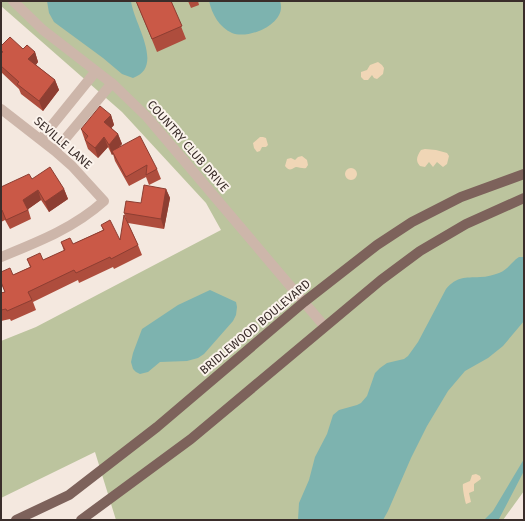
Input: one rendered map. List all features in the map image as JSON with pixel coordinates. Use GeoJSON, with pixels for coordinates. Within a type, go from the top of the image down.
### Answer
{"type":"FeatureCollection","features":[{"type":"Feature","properties":{"kind":"main road","name":"BRIDLEWOOD BOULEVARD"},"geometry":{"type":"LineString","coordinates":[[16,520],[28,518],[69,495],[108,466],[157,427],[304,302],[377,245],[412,222],[461,197],[524,174]]}},
{"type":"Feature","properties":{"kind":"main road"},"geometry":{"type":"LineString","coordinates":[[81,520],[191,439],[381,280],[433,243],[466,224],[524,198]]}},
{"type":"Feature","properties":{"kind":"street","name":"COUNTRY CLUB DRIVE"},"geometry":{"type":"LineString","coordinates":[[12,1],[44,30],[112,83],[159,129],[325,327]]}},
{"type":"Feature","properties":{"kind":"street"},"geometry":{"type":"LineString","coordinates":[[41,139],[96,71]]}},
{"type":"Feature","properties":{"kind":"street"},"geometry":{"type":"LineString","coordinates":[[55,151],[112,83]]}},
{"type":"Feature","properties":{"kind":"street","name":"SEVILLE LANE"},"geometry":{"type":"LineString","coordinates":[[1,110],[41,139],[72,166],[104,201],[90,213],[56,234],[1,258]]}},
{"type":"Feature","properties":{"kind":"green space"},"geometry":{"type":"Polygon","coordinates":[[[1,1],[524,1],[524,491],[503,520],[116,520],[95,452],[1,498],[1,341],[36,327],[221,230],[206,203],[122,112],[1,6],[1,1]]]}},
{"type":"Feature","properties":{"kind":"sand"},"geometry":{"type":"Polygon","coordinates":[[[378,62],[384,68],[383,74],[377,79],[372,75],[368,80],[364,80],[361,77],[361,72],[367,70],[370,65],[378,62]]]}},
{"type":"Feature","properties":{"kind":"sand"},"geometry":{"type":"Polygon","coordinates":[[[260,137],[266,138],[268,145],[266,147],[262,147],[260,151],[257,152],[253,143],[260,137]]]}},
{"type":"Feature","properties":{"kind":"sand"},"geometry":{"type":"Polygon","coordinates":[[[425,149],[447,153],[449,156],[447,164],[443,167],[437,162],[433,167],[429,162],[425,167],[420,166],[417,162],[418,156],[421,150],[425,149]]]}},
{"type":"Feature","properties":{"kind":"sand"},"geometry":{"type":"Polygon","coordinates":[[[302,156],[307,160],[308,165],[306,168],[296,167],[289,169],[285,166],[287,159],[291,158],[295,160],[302,156]]]}},
{"type":"Feature","properties":{"kind":"sand"},"geometry":{"type":"Polygon","coordinates":[[[349,168],[353,168],[357,174],[353,180],[349,180],[345,176],[345,172],[349,168]]]}},
{"type":"Feature","properties":{"kind":"sand"},"geometry":{"type":"Polygon","coordinates":[[[476,474],[480,476],[481,479],[474,484],[474,491],[469,493],[471,502],[466,504],[463,484],[470,481],[472,475],[476,474]]]}},
{"type":"Feature","properties":{"kind":"water"},"geometry":{"type":"Polygon","coordinates":[[[47,1],[131,1],[145,44],[147,65],[142,72],[133,78],[122,74],[54,22],[49,13],[47,1]]]}},
{"type":"Feature","properties":{"kind":"water"},"geometry":{"type":"Polygon","coordinates":[[[209,1],[280,1],[281,9],[273,23],[265,28],[257,32],[239,35],[232,33],[220,24],[212,11],[209,1]]]}},
{"type":"Feature","properties":{"kind":"water"},"geometry":{"type":"Polygon","coordinates":[[[519,257],[524,257],[524,321],[503,346],[488,358],[465,371],[448,391],[427,426],[383,520],[298,520],[299,503],[309,480],[315,457],[327,434],[333,415],[339,410],[361,403],[367,396],[375,373],[380,368],[387,363],[404,359],[408,356],[418,342],[446,289],[450,285],[462,278],[485,277],[499,273],[505,270],[519,257]]]}},
{"type":"Feature","properties":{"kind":"water"},"geometry":{"type":"Polygon","coordinates":[[[210,290],[236,302],[237,307],[236,315],[233,321],[204,354],[198,358],[187,361],[160,362],[148,372],[140,374],[136,372],[133,369],[131,362],[142,329],[178,305],[210,290]]]}},
{"type":"Feature","properties":{"kind":"water"},"geometry":{"type":"Polygon","coordinates":[[[524,459],[524,471],[499,519],[484,520],[493,511],[524,459]]]}},
{"type":"Feature","properties":{"kind":"building"},"geometry":{"type":"Polygon","coordinates":[[[136,1],[171,1],[182,26],[152,39],[136,1]]]}},
{"type":"Feature","properties":{"kind":"building"},"geometry":{"type":"Polygon","coordinates":[[[10,37],[23,49],[27,45],[35,52],[28,59],[55,80],[39,101],[17,84],[19,82],[1,66],[1,53],[3,52],[1,50],[1,46],[10,37]]]}},
{"type":"Feature","properties":{"kind":"building"},"geometry":{"type":"Polygon","coordinates":[[[100,106],[111,115],[104,122],[118,134],[109,145],[104,137],[95,148],[85,140],[88,136],[81,129],[100,106]]]}},
{"type":"Feature","properties":{"kind":"building"},"geometry":{"type":"Polygon","coordinates":[[[140,136],[157,169],[146,175],[147,165],[126,177],[112,151],[140,136]]]}},
{"type":"Feature","properties":{"kind":"building"},"geometry":{"type":"Polygon","coordinates":[[[50,167],[64,189],[45,202],[38,190],[23,200],[28,210],[6,220],[2,210],[1,211],[1,187],[29,174],[32,179],[50,167]]]}},
{"type":"Feature","properties":{"kind":"building"},"geometry":{"type":"Polygon","coordinates":[[[144,185],[166,189],[161,219],[124,213],[126,201],[141,203],[144,185]]]}},
{"type":"Feature","properties":{"kind":"building"},"geometry":{"type":"Polygon","coordinates":[[[124,215],[138,245],[111,259],[110,257],[76,273],[74,270],[28,292],[32,300],[7,311],[6,309],[1,310],[1,293],[5,292],[1,282],[1,272],[10,268],[13,275],[31,267],[27,259],[40,253],[43,260],[65,250],[61,242],[70,238],[73,244],[104,230],[101,225],[110,220],[120,240],[124,215]]]}}]}
